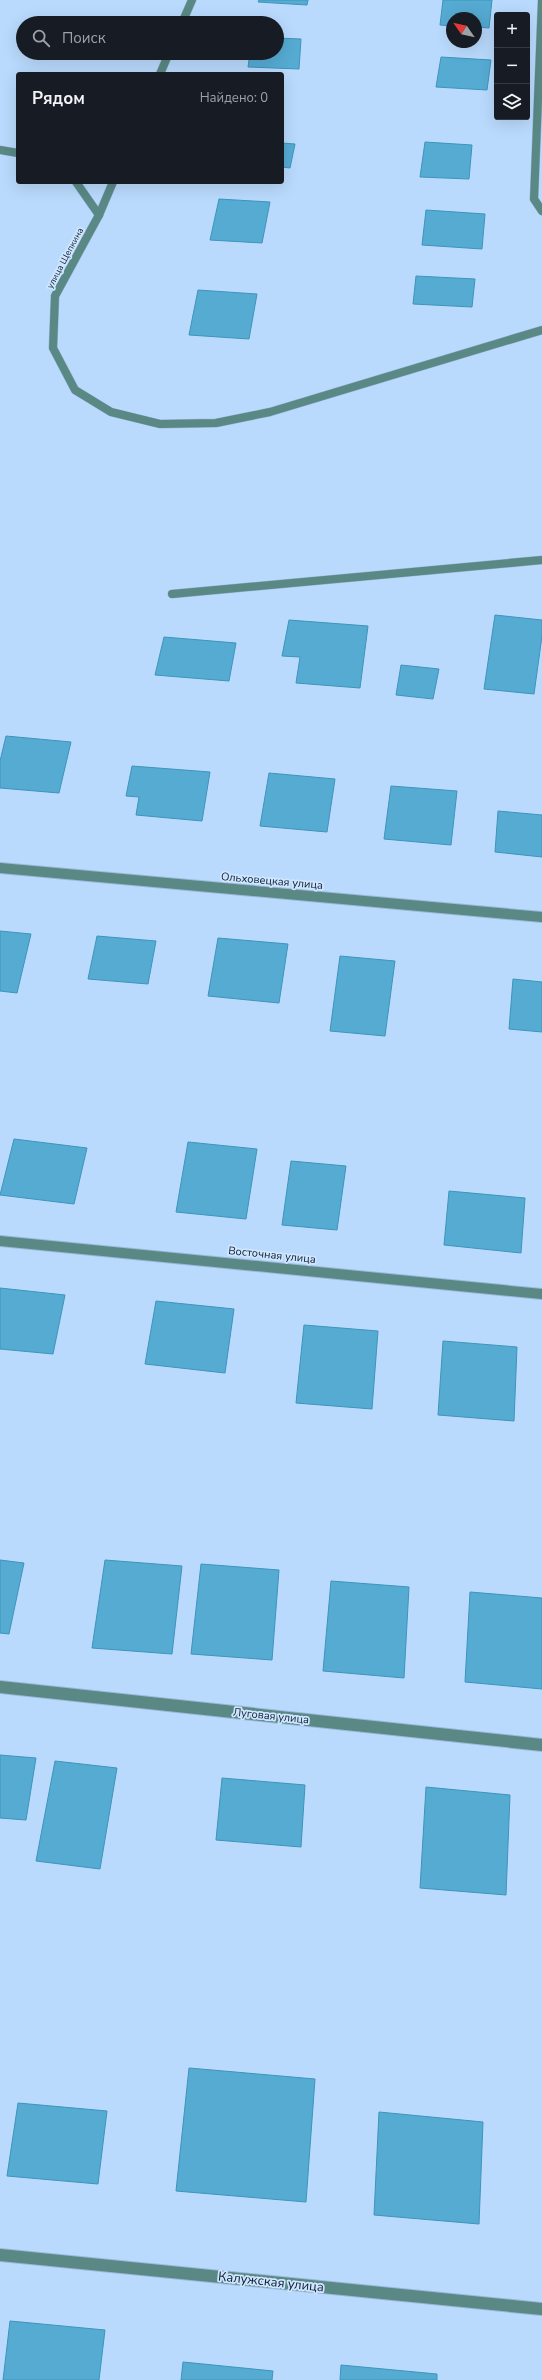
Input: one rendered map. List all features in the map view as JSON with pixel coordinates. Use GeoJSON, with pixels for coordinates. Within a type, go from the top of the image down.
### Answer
{"type":"FeatureCollection","features":[{"type":"Feature","properties":{"kind":"street"},"geometry":{"type":"LineString","coordinates":[[185,16],[192,0]]}},
{"type":"Feature","properties":{"kind":"street"},"geometry":{"type":"LineString","coordinates":[[542,0],[534,199],[542,211]]}},
{"type":"Feature","properties":{"kind":"street"},"geometry":{"type":"LineString","coordinates":[[161,72],[166,60]]}},
{"type":"Feature","properties":{"kind":"street"},"geometry":{"type":"LineString","coordinates":[[0,150],[16,152]]}},
{"type":"Feature","properties":{"kind":"street"},"geometry":{"type":"LineString","coordinates":[[77,184],[99,216]]}},
{"type":"Feature","properties":{"kind":"street","name":"улица Щепкина"},"geometry":{"type":"LineString","coordinates":[[112,184],[99,216],[56,296],[53,348],[75,390],[111,412],[160,424],[216,423],[270,412],[542,330]]}},
{"type":"Feature","properties":{"kind":"street"},"geometry":{"type":"LineString","coordinates":[[172,594],[542,560]]}},
{"type":"Feature","properties":{"kind":"street","name":"Ольховецкая улица"},"geometry":{"type":"LineString","coordinates":[[0,868],[542,917]]}},
{"type":"Feature","properties":{"kind":"street","name":"Восточная улица"},"geometry":{"type":"LineString","coordinates":[[0,1241],[542,1294]]}},
{"type":"Feature","properties":{"kind":"street","name":"Луговая улица"},"geometry":{"type":"LineString","coordinates":[[0,1687],[542,1745]]}},
{"type":"Feature","properties":{"kind":"street","name":"Калужская улица"},"geometry":{"type":"LineString","coordinates":[[0,2255],[542,2309]]}},
{"type":"Feature","properties":{"kind":"building"},"geometry":{"type":"Polygon","coordinates":[[[259,0],[308,0],[307,5],[258,2],[259,0]]]}},
{"type":"Feature","properties":{"kind":"building"},"geometry":{"type":"Polygon","coordinates":[[[443,0],[492,0],[489,28],[482,27],[482,12],[446,12],[446,26],[440,25],[443,0]]]}},
{"type":"Feature","properties":{"kind":"building"},"geometry":{"type":"Polygon","coordinates":[[[284,38],[301,39],[299,69],[248,67],[249,60],[284,60],[284,38]]]}},
{"type":"Feature","properties":{"kind":"building"},"geometry":{"type":"Polygon","coordinates":[[[441,57],[491,60],[487,90],[436,87],[441,57]]]}},
{"type":"Feature","properties":{"kind":"building"},"geometry":{"type":"Polygon","coordinates":[[[425,142],[472,145],[469,179],[420,177],[425,142]]]}},
{"type":"Feature","properties":{"kind":"building"},"geometry":{"type":"Polygon","coordinates":[[[284,143],[295,144],[290,168],[284,167],[284,143]]]}},
{"type":"Feature","properties":{"kind":"building"},"geometry":{"type":"Polygon","coordinates":[[[219,199],[270,202],[262,243],[210,240],[219,199]]]}},
{"type":"Feature","properties":{"kind":"building"},"geometry":{"type":"Polygon","coordinates":[[[426,210],[485,214],[482,249],[422,245],[426,210]]]}},
{"type":"Feature","properties":{"kind":"building"},"geometry":{"type":"Polygon","coordinates":[[[416,276],[475,279],[472,307],[413,304],[416,276]]]}},
{"type":"Feature","properties":{"kind":"building"},"geometry":{"type":"Polygon","coordinates":[[[198,290],[257,294],[249,339],[189,335],[198,290]]]}},
{"type":"Feature","properties":{"kind":"building"},"geometry":{"type":"Polygon","coordinates":[[[495,615],[542,620],[542,636],[534,694],[484,689],[495,615]]]}},
{"type":"Feature","properties":{"kind":"building"},"geometry":{"type":"Polygon","coordinates":[[[289,620],[368,626],[360,688],[296,683],[300,657],[282,656],[289,620]]]}},
{"type":"Feature","properties":{"kind":"building"},"geometry":{"type":"Polygon","coordinates":[[[164,637],[236,643],[229,681],[155,675],[164,637]]]}},
{"type":"Feature","properties":{"kind":"building"},"geometry":{"type":"Polygon","coordinates":[[[401,665],[439,669],[433,699],[396,695],[401,665]]]}},
{"type":"Feature","properties":{"kind":"building"},"geometry":{"type":"Polygon","coordinates":[[[6,736],[71,742],[59,793],[0,788],[0,761],[6,736]]]}},
{"type":"Feature","properties":{"kind":"building"},"geometry":{"type":"Polygon","coordinates":[[[132,766],[210,772],[202,821],[136,815],[139,797],[126,796],[132,766]]]}},
{"type":"Feature","properties":{"kind":"building"},"geometry":{"type":"Polygon","coordinates":[[[269,773],[335,779],[327,832],[260,826],[269,773]]]}},
{"type":"Feature","properties":{"kind":"building"},"geometry":{"type":"Polygon","coordinates":[[[391,786],[457,791],[451,845],[384,839],[391,786]]]}},
{"type":"Feature","properties":{"kind":"building"},"geometry":{"type":"Polygon","coordinates":[[[498,811],[542,815],[542,857],[495,852],[498,811]]]}},
{"type":"Feature","properties":{"kind":"building"},"geometry":{"type":"Polygon","coordinates":[[[0,931],[31,934],[17,993],[0,991],[0,931]]]}},
{"type":"Feature","properties":{"kind":"building"},"geometry":{"type":"Polygon","coordinates":[[[97,936],[156,941],[148,984],[88,979],[97,936]]]}},
{"type":"Feature","properties":{"kind":"building"},"geometry":{"type":"Polygon","coordinates":[[[218,938],[288,944],[279,1003],[208,996],[218,938]]]}},
{"type":"Feature","properties":{"kind":"building"},"geometry":{"type":"Polygon","coordinates":[[[340,956],[395,961],[385,1036],[330,1031],[340,956]]]}},
{"type":"Feature","properties":{"kind":"building"},"geometry":{"type":"Polygon","coordinates":[[[513,979],[542,982],[542,1032],[509,1029],[513,979]]]}},
{"type":"Feature","properties":{"kind":"building"},"geometry":{"type":"Polygon","coordinates":[[[14,1139],[87,1148],[74,1204],[0,1195],[14,1139]]]}},
{"type":"Feature","properties":{"kind":"building"},"geometry":{"type":"Polygon","coordinates":[[[188,1142],[257,1149],[246,1219],[176,1212],[188,1142]]]}},
{"type":"Feature","properties":{"kind":"building"},"geometry":{"type":"Polygon","coordinates":[[[291,1161],[346,1166],[337,1230],[282,1225],[291,1161]]]}},
{"type":"Feature","properties":{"kind":"building"},"geometry":{"type":"Polygon","coordinates":[[[449,1191],[525,1198],[521,1253],[444,1245],[449,1191]]]}},
{"type":"Feature","properties":{"kind":"building"},"geometry":{"type":"Polygon","coordinates":[[[0,1288],[65,1295],[53,1354],[0,1349],[0,1288]]]}},
{"type":"Feature","properties":{"kind":"building"},"geometry":{"type":"Polygon","coordinates":[[[156,1301],[234,1309],[225,1373],[145,1364],[156,1301]]]}},
{"type":"Feature","properties":{"kind":"building"},"geometry":{"type":"Polygon","coordinates":[[[304,1325],[378,1331],[372,1409],[296,1403],[304,1325]]]}},
{"type":"Feature","properties":{"kind":"building"},"geometry":{"type":"Polygon","coordinates":[[[443,1341],[517,1347],[514,1421],[438,1415],[443,1341]]]}},
{"type":"Feature","properties":{"kind":"building"},"geometry":{"type":"Polygon","coordinates":[[[0,1560],[24,1563],[9,1634],[0,1633],[0,1560]]]}},
{"type":"Feature","properties":{"kind":"building"},"geometry":{"type":"Polygon","coordinates":[[[105,1560],[182,1566],[172,1654],[92,1648],[105,1560]]]}},
{"type":"Feature","properties":{"kind":"building"},"geometry":{"type":"Polygon","coordinates":[[[201,1564],[279,1570],[272,1660],[191,1654],[201,1564]]]}},
{"type":"Feature","properties":{"kind":"building"},"geometry":{"type":"Polygon","coordinates":[[[331,1581],[409,1587],[404,1678],[323,1671],[331,1581]]]}},
{"type":"Feature","properties":{"kind":"building"},"geometry":{"type":"Polygon","coordinates":[[[470,1592],[542,1598],[542,1689],[465,1682],[470,1592]]]}},
{"type":"Feature","properties":{"kind":"building"},"geometry":{"type":"Polygon","coordinates":[[[0,1755],[36,1758],[26,1820],[0,1818],[0,1755]]]}},
{"type":"Feature","properties":{"kind":"building"},"geometry":{"type":"Polygon","coordinates":[[[55,1761],[117,1768],[100,1869],[36,1861],[55,1761]]]}},
{"type":"Feature","properties":{"kind":"building"},"geometry":{"type":"Polygon","coordinates":[[[222,1778],[305,1785],[301,1847],[216,1840],[222,1778]]]}},
{"type":"Feature","properties":{"kind":"building"},"geometry":{"type":"Polygon","coordinates":[[[426,1787],[510,1795],[506,1895],[420,1888],[426,1787]]]}},
{"type":"Feature","properties":{"kind":"building"},"geometry":{"type":"Polygon","coordinates":[[[189,2068],[315,2079],[306,2202],[176,2191],[189,2068]]]}},
{"type":"Feature","properties":{"kind":"building"},"geometry":{"type":"Polygon","coordinates":[[[18,2103],[107,2111],[98,2184],[7,2176],[18,2103]]]}},
{"type":"Feature","properties":{"kind":"building"},"geometry":{"type":"Polygon","coordinates":[[[379,2112],[483,2122],[479,2224],[374,2215],[379,2112]]]}},
{"type":"Feature","properties":{"kind":"building"},"geometry":{"type":"Polygon","coordinates":[[[10,2321],[105,2330],[99,2380],[3,2380],[10,2321]]]}},
{"type":"Feature","properties":{"kind":"building"},"geometry":{"type":"Polygon","coordinates":[[[183,2362],[273,2371],[272,2380],[181,2380],[183,2362]]]}},
{"type":"Feature","properties":{"kind":"building"},"geometry":{"type":"Polygon","coordinates":[[[341,2365],[437,2374],[437,2380],[340,2380],[341,2365]]]}}]}
